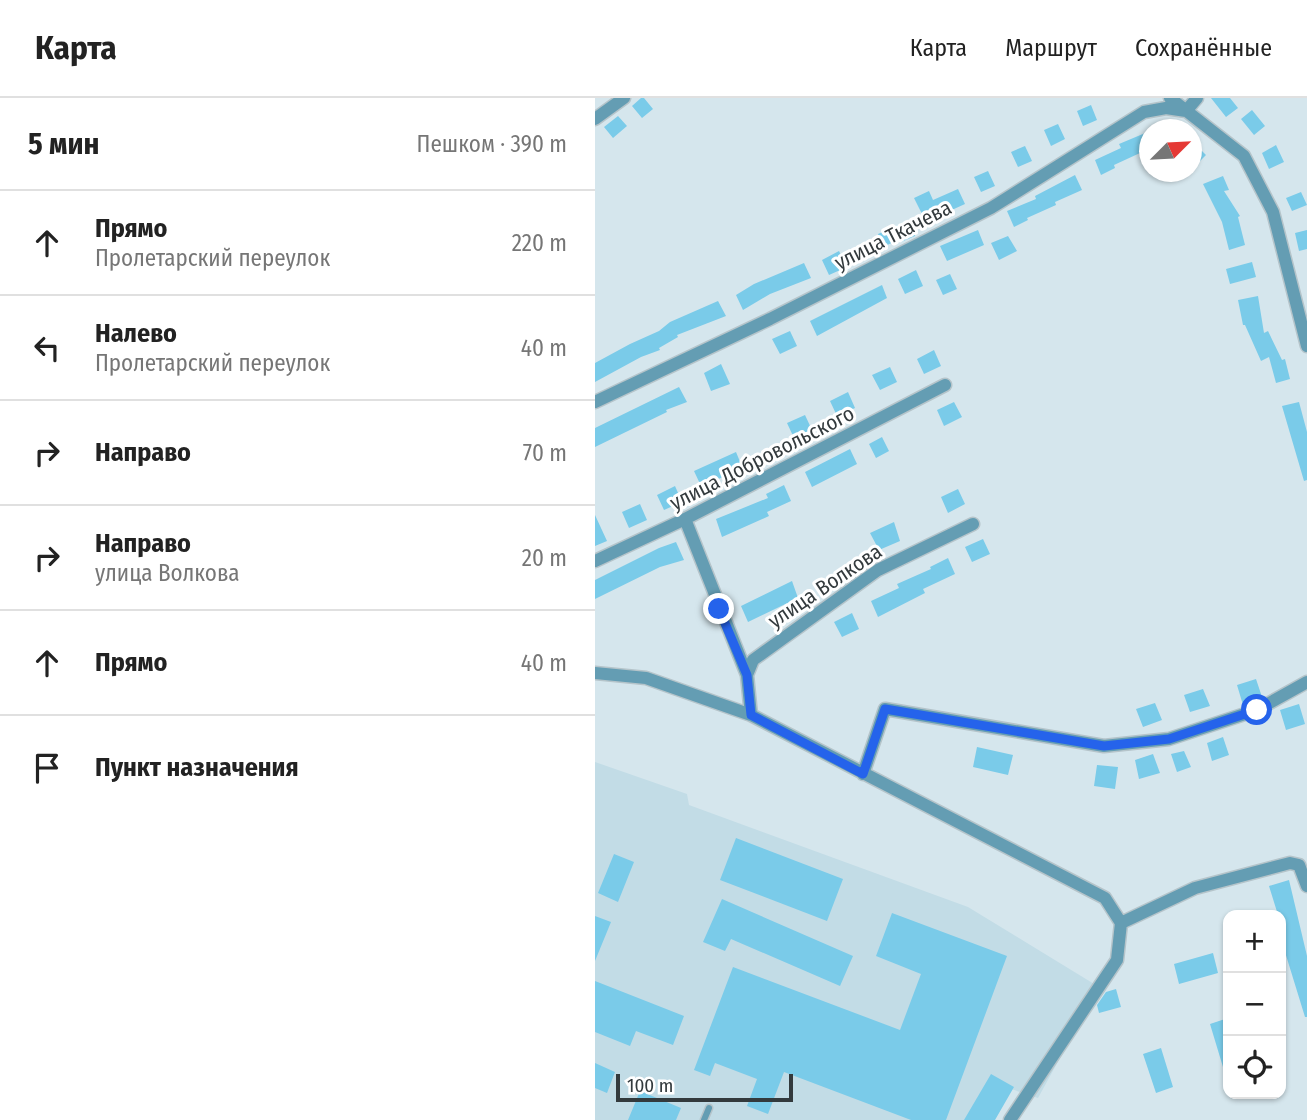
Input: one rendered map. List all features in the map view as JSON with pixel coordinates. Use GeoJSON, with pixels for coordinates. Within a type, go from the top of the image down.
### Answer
{"type":"FeatureCollection","features":[{"type":"Feature","properties":{"kind":"street"},"geometry":{"type":"LineString","coordinates":[[595,119],[624,98]]}},
{"type":"Feature","properties":{"kind":"street"},"geometry":{"type":"LineString","coordinates":[[1170,98],[1244,156],[1273,212],[1307,346]]}},
{"type":"Feature","properties":{"kind":"street"},"geometry":{"type":"LineString","coordinates":[[1187,111],[1197,98]]}},
{"type":"Feature","properties":{"kind":"street","name":"улица Ткачева"},"geometry":{"type":"LineString","coordinates":[[595,402],[770,319],[991,208],[1144,112],[1166,108],[1187,111]]}},
{"type":"Feature","properties":{"kind":"street","name":"улица Добровольского"},"geometry":{"type":"LineString","coordinates":[[595,561],[685,519],[945,385]]}},
{"type":"Feature","properties":{"kind":"street"},"geometry":{"type":"LineString","coordinates":[[685,519],[747,675],[751,715]]}},
{"type":"Feature","properties":{"kind":"street","name":"улица Волкова"},"geometry":{"type":"LineString","coordinates":[[747,675],[753,660],[877,570],[973,524]]}},
{"type":"Feature","properties":{"kind":"street"},"geometry":{"type":"LineString","coordinates":[[595,673],[646,677],[751,715],[1105,898],[1121,923],[1117,960],[1010,1120]]}},
{"type":"Feature","properties":{"kind":"street"},"geometry":{"type":"LineString","coordinates":[[863,774],[885,709],[1104,746],[1169,739],[1257,710],[1307,682]]}},
{"type":"Feature","properties":{"kind":"street"},"geometry":{"type":"LineString","coordinates":[[1121,923],[1195,888],[1290,863],[1299,865],[1307,886]]}},
{"type":"Feature","properties":{"kind":"lane"},"geometry":{"type":"LineString","coordinates":[[704,1120],[709,1108]]}},
{"type":"Feature","properties":{"kind":"shaded area"},"geometry":{"type":"Polygon","coordinates":[[[595,762],[687,794],[689,805],[968,907],[1099,987],[1038,1098],[1002,1086],[975,1120],[595,1120],[595,762]]]}},
{"type":"Feature","properties":{"kind":"building"},"geometry":{"type":"Polygon","coordinates":[[[641,98],[653,109],[642,118],[632,106],[641,98]]]}},
{"type":"Feature","properties":{"kind":"building"},"geometry":{"type":"Polygon","coordinates":[[[1211,98],[1230,98],[1238,108],[1226,117],[1211,98]]]}},
{"type":"Feature","properties":{"kind":"building"},"geometry":{"type":"Polygon","coordinates":[[[1091,105],[1097,120],[1083,126],[1077,111],[1091,105]]]}},
{"type":"Feature","properties":{"kind":"building"},"geometry":{"type":"Polygon","coordinates":[[[1252,110],[1265,126],[1254,135],[1241,119],[1252,110]]]}},
{"type":"Feature","properties":{"kind":"building"},"geometry":{"type":"Polygon","coordinates":[[[618,116],[627,126],[613,138],[604,127],[618,116]]]}},
{"type":"Feature","properties":{"kind":"building"},"geometry":{"type":"Polygon","coordinates":[[[1058,124],[1065,139],[1051,146],[1044,130],[1058,124]]]}},
{"type":"Feature","properties":{"kind":"building"},"geometry":{"type":"Polygon","coordinates":[[[1139,136],[1139,153],[1114,165],[1115,168],[1101,175],[1095,160],[1121,148],[1119,144],[1139,136]]]}},
{"type":"Feature","properties":{"kind":"building"},"geometry":{"type":"Polygon","coordinates":[[[1276,145],[1284,162],[1269,169],[1262,153],[1276,145]]]}},
{"type":"Feature","properties":{"kind":"building"},"geometry":{"type":"Polygon","coordinates":[[[1025,146],[1032,161],[1018,167],[1011,152],[1025,146]]]}},
{"type":"Feature","properties":{"kind":"building"},"geometry":{"type":"Polygon","coordinates":[[[988,171],[995,186],[981,192],[974,177],[988,171]]]}},
{"type":"Feature","properties":{"kind":"building"},"geometry":{"type":"Polygon","coordinates":[[[1075,175],[1082,190],[1055,202],[1056,205],[1014,227],[1007,211],[1036,199],[1035,196],[1075,175]]]}},
{"type":"Feature","properties":{"kind":"building"},"geometry":{"type":"Polygon","coordinates":[[[1223,176],[1229,190],[1224,191],[1240,216],[1238,217],[1245,245],[1229,250],[1222,222],[1203,184],[1223,176]]]}},
{"type":"Feature","properties":{"kind":"building"},"geometry":{"type":"Polygon","coordinates":[[[958,189],[965,204],[912,228],[915,236],[883,247],[878,234],[922,214],[914,198],[929,191],[933,200],[958,189]]]}},
{"type":"Feature","properties":{"kind":"building"},"geometry":{"type":"Polygon","coordinates":[[[1301,192],[1307,205],[1292,211],[1286,198],[1301,192]]]}},
{"type":"Feature","properties":{"kind":"building"},"geometry":{"type":"Polygon","coordinates":[[[978,230],[984,245],[947,261],[940,246],[978,230]]]}},
{"type":"Feature","properties":{"kind":"building"},"geometry":{"type":"Polygon","coordinates":[[[1307,230],[1307,249],[1299,251],[1295,233],[1307,230]]]}},
{"type":"Feature","properties":{"kind":"building"},"geometry":{"type":"Polygon","coordinates":[[[1008,236],[1017,251],[999,260],[991,243],[1008,236]]]}},
{"type":"Feature","properties":{"kind":"building"},"geometry":{"type":"Polygon","coordinates":[[[839,251],[847,267],[829,275],[822,260],[839,251]]]}},
{"type":"Feature","properties":{"kind":"building"},"geometry":{"type":"Polygon","coordinates":[[[1252,262],[1256,277],[1230,284],[1226,269],[1252,262]]]}},
{"type":"Feature","properties":{"kind":"building"},"geometry":{"type":"Polygon","coordinates":[[[804,263],[811,278],[770,294],[743,310],[736,295],[754,284],[804,263]]]}},
{"type":"Feature","properties":{"kind":"building"},"geometry":{"type":"Polygon","coordinates":[[[916,270],[923,286],[905,294],[898,279],[916,270]]]}},
{"type":"Feature","properties":{"kind":"building"},"geometry":{"type":"Polygon","coordinates":[[[950,274],[957,289],[943,295],[936,280],[950,274]]]}},
{"type":"Feature","properties":{"kind":"building"},"geometry":{"type":"Polygon","coordinates":[[[882,285],[887,298],[817,336],[810,321],[882,285]]]}},
{"type":"Feature","properties":{"kind":"building"},"geometry":{"type":"Polygon","coordinates":[[[1258,296],[1264,333],[1268,331],[1282,360],[1285,359],[1290,379],[1276,383],[1269,357],[1261,361],[1243,325],[1238,300],[1258,296]]]}},
{"type":"Feature","properties":{"kind":"building"},"geometry":{"type":"Polygon","coordinates":[[[718,301],[726,316],[677,335],[678,337],[659,348],[660,350],[641,357],[595,382],[595,363],[659,331],[670,322],[718,301]]]}},
{"type":"Feature","properties":{"kind":"building"},"geometry":{"type":"Polygon","coordinates":[[[790,331],[797,346],[780,354],[772,339],[790,331]]]}},
{"type":"Feature","properties":{"kind":"building"},"geometry":{"type":"Polygon","coordinates":[[[934,350],[941,366],[924,374],[917,359],[934,350]]]}},
{"type":"Feature","properties":{"kind":"building"},"geometry":{"type":"Polygon","coordinates":[[[721,364],[730,384],[711,391],[704,373],[721,364]]]}},
{"type":"Feature","properties":{"kind":"building"},"geometry":{"type":"Polygon","coordinates":[[[890,367],[897,382],[880,390],[872,375],[890,367]]]}},
{"type":"Feature","properties":{"kind":"building"},"geometry":{"type":"Polygon","coordinates":[[[679,387],[687,402],[595,447],[595,428],[679,387]]]}},
{"type":"Feature","properties":{"kind":"building"},"geometry":{"type":"Polygon","coordinates":[[[848,392],[855,408],[837,416],[830,401],[848,392]]]}},
{"type":"Feature","properties":{"kind":"building"},"geometry":{"type":"Polygon","coordinates":[[[954,402],[962,417],[944,426],[937,410],[954,402]]]}},
{"type":"Feature","properties":{"kind":"building"},"geometry":{"type":"Polygon","coordinates":[[[1299,402],[1307,432],[1307,480],[1304,481],[1282,406],[1299,402]]]}},
{"type":"Feature","properties":{"kind":"building"},"geometry":{"type":"Polygon","coordinates":[[[805,415],[812,430],[794,438],[787,423],[805,415]]]}},
{"type":"Feature","properties":{"kind":"building"},"geometry":{"type":"Polygon","coordinates":[[[882,437],[889,451],[876,458],[869,444],[882,437]]]}},
{"type":"Feature","properties":{"kind":"building"},"geometry":{"type":"Polygon","coordinates":[[[850,449],[857,464],[812,487],[805,472],[850,449]]]}},
{"type":"Feature","properties":{"kind":"building"},"geometry":{"type":"Polygon","coordinates":[[[736,452],[743,469],[701,486],[694,471],[736,452]]]}},
{"type":"Feature","properties":{"kind":"building"},"geometry":{"type":"Polygon","coordinates":[[[784,485],[791,501],[767,512],[769,516],[722,537],[716,519],[768,498],[766,494],[784,485]]]}},
{"type":"Feature","properties":{"kind":"building"},"geometry":{"type":"Polygon","coordinates":[[[675,486],[682,502],[664,510],[657,495],[675,486]]]}},
{"type":"Feature","properties":{"kind":"building"},"geometry":{"type":"Polygon","coordinates":[[[958,489],[965,504],[948,513],[941,497],[958,489]]]}},
{"type":"Feature","properties":{"kind":"building"},"geometry":{"type":"Polygon","coordinates":[[[640,504],[647,520],[629,528],[622,512],[640,504]]]}},
{"type":"Feature","properties":{"kind":"building"},"geometry":{"type":"Polygon","coordinates":[[[595,515],[607,541],[595,546],[595,515]]]}},
{"type":"Feature","properties":{"kind":"building"},"geometry":{"type":"Polygon","coordinates":[[[894,522],[900,541],[879,550],[870,533],[894,522]]]}},
{"type":"Feature","properties":{"kind":"building"},"geometry":{"type":"Polygon","coordinates":[[[983,539],[990,554],[972,562],[965,547],[983,539]]]}},
{"type":"Feature","properties":{"kind":"building"},"geometry":{"type":"Polygon","coordinates":[[[676,542],[684,560],[660,567],[595,599],[595,580],[676,542]]]}},
{"type":"Feature","properties":{"kind":"building"},"geometry":{"type":"Polygon","coordinates":[[[948,558],[955,574],[923,589],[925,593],[878,617],[871,601],[899,588],[897,584],[948,558]]]}},
{"type":"Feature","properties":{"kind":"building"},"geometry":{"type":"Polygon","coordinates":[[[792,581],[798,598],[748,622],[741,606],[792,581]]]}},
{"type":"Feature","properties":{"kind":"building"},"geometry":{"type":"Polygon","coordinates":[[[852,613],[859,629],[842,637],[834,622],[852,613]]]}},
{"type":"Feature","properties":{"kind":"building"},"geometry":{"type":"Polygon","coordinates":[[[1256,679],[1262,697],[1243,705],[1237,685],[1256,679]]]}},
{"type":"Feature","properties":{"kind":"building"},"geometry":{"type":"Polygon","coordinates":[[[1203,689],[1210,706],[1190,712],[1184,695],[1203,689]]]}},
{"type":"Feature","properties":{"kind":"building"},"geometry":{"type":"Polygon","coordinates":[[[1155,703],[1162,720],[1143,727],[1136,709],[1155,703]]]}},
{"type":"Feature","properties":{"kind":"building"},"geometry":{"type":"Polygon","coordinates":[[[1299,704],[1305,724],[1286,730],[1280,710],[1299,704]]]}},
{"type":"Feature","properties":{"kind":"building"},"geometry":{"type":"Polygon","coordinates":[[[1223,737],[1229,755],[1212,761],[1207,743],[1223,737]]]}},
{"type":"Feature","properties":{"kind":"building"},"geometry":{"type":"Polygon","coordinates":[[[977,747],[1013,755],[1008,775],[973,767],[977,747]]]}},
{"type":"Feature","properties":{"kind":"building"},"geometry":{"type":"Polygon","coordinates":[[[1184,751],[1191,767],[1177,772],[1171,754],[1184,751]]]}},
{"type":"Feature","properties":{"kind":"building"},"geometry":{"type":"Polygon","coordinates":[[[1153,754],[1160,773],[1139,779],[1135,760],[1153,754]]]}},
{"type":"Feature","properties":{"kind":"building"},"geometry":{"type":"Polygon","coordinates":[[[1097,765],[1118,767],[1115,789],[1094,786],[1097,765]]]}},
{"type":"Feature","properties":{"kind":"building"},"geometry":{"type":"Polygon","coordinates":[[[736,838],[843,879],[827,921],[720,880],[736,838]]]}},
{"type":"Feature","properties":{"kind":"building"},"geometry":{"type":"Polygon","coordinates":[[[614,854],[634,862],[618,902],[598,893],[614,854]]]}},
{"type":"Feature","properties":{"kind":"building"},"geometry":{"type":"Polygon","coordinates":[[[1289,880],[1307,956],[1307,1017],[1286,955],[1286,910],[1276,910],[1269,886],[1289,880]]]}},
{"type":"Feature","properties":{"kind":"building"},"geometry":{"type":"Polygon","coordinates":[[[722,899],[853,956],[840,986],[731,939],[725,951],[703,942],[722,899]]]}},
{"type":"Feature","properties":{"kind":"building"},"geometry":{"type":"Polygon","coordinates":[[[892,913],[1007,956],[946,1120],[911,1120],[784,1072],[768,1114],[747,1106],[757,1079],[715,1063],[710,1076],[694,1070],[733,967],[900,1030],[921,974],[876,956],[892,913]]]}},
{"type":"Feature","properties":{"kind":"building"},"geometry":{"type":"Polygon","coordinates":[[[595,916],[611,922],[595,961],[595,916]]]}},
{"type":"Feature","properties":{"kind":"building"},"geometry":{"type":"Polygon","coordinates":[[[1213,953],[1218,973],[1179,984],[1174,964],[1213,953]]]}},
{"type":"Feature","properties":{"kind":"building"},"geometry":{"type":"Polygon","coordinates":[[[595,981],[684,1016],[673,1045],[636,1031],[630,1046],[595,1032],[595,981]]]}},
{"type":"Feature","properties":{"kind":"building"},"geometry":{"type":"Polygon","coordinates":[[[1116,989],[1121,1007],[1099,1013],[1097,1005],[1106,992],[1116,989]]]}},
{"type":"Feature","properties":{"kind":"building"},"geometry":{"type":"Polygon","coordinates":[[[1223,1020],[1223,1067],[1210,1024],[1223,1020]]]}},
{"type":"Feature","properties":{"kind":"building"},"geometry":{"type":"Polygon","coordinates":[[[1161,1048],[1173,1087],[1156,1093],[1143,1054],[1161,1048]]]}},
{"type":"Feature","properties":{"kind":"building"},"geometry":{"type":"Polygon","coordinates":[[[595,1063],[615,1072],[607,1093],[595,1088],[595,1063]]]}},
{"type":"Feature","properties":{"kind":"building"},"geometry":{"type":"Polygon","coordinates":[[[991,1074],[1014,1087],[995,1120],[964,1120],[991,1074]]]}},
{"type":"Feature","properties":{"kind":"building"},"geometry":{"type":"Polygon","coordinates":[[[640,1091],[681,1108],[676,1120],[628,1120],[640,1091]]]}},
{"type":"Feature","properties":{"kind":"route"},"geometry":{"type":"LineString","coordinates":[[719,609],[747,675],[751,715],[863,774],[885,709],[1104,746],[1169,739],[1257,710]]}}]}
